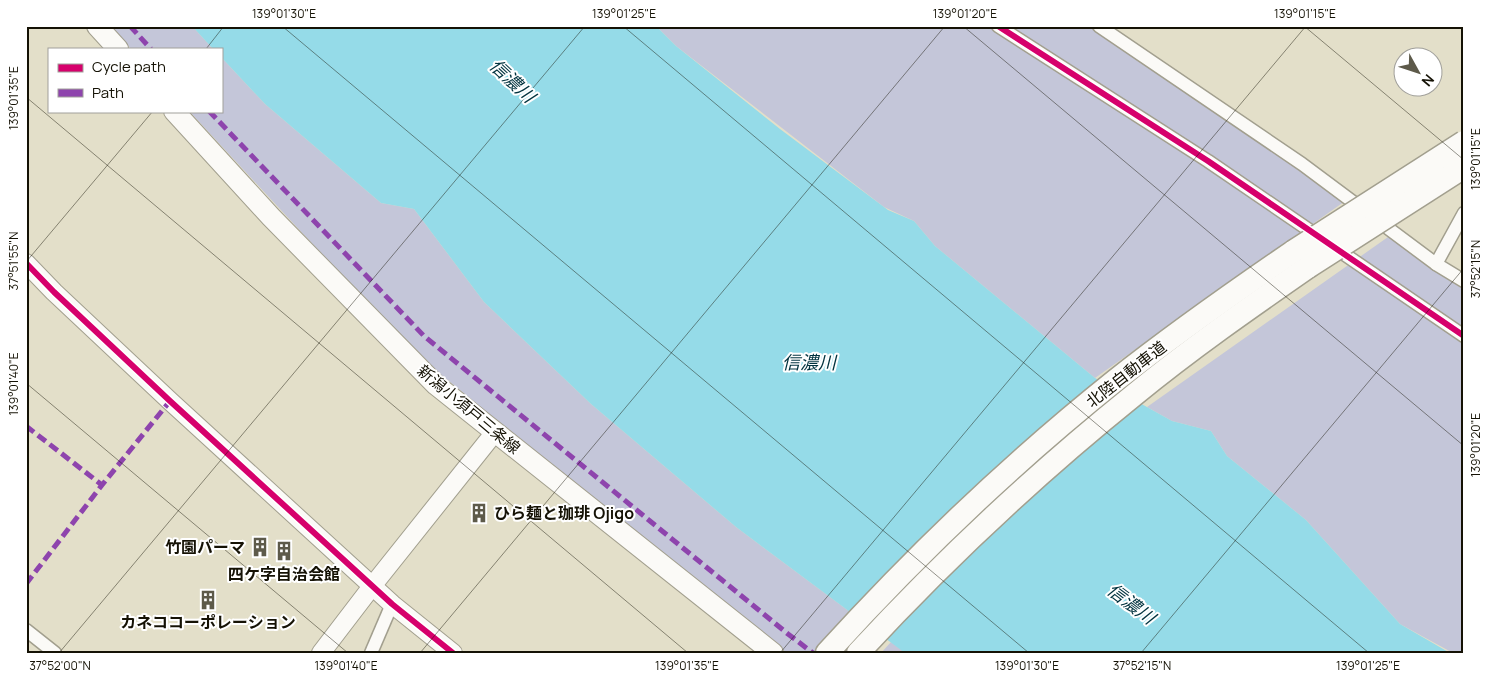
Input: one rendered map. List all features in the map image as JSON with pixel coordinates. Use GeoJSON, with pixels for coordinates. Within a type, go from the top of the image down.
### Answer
{"type":"FeatureCollection","features":[{"type":"Feature","properties":{"kind":"highway","name":"北陸自動車道"},"geometry":{"type":"LineString","coordinates":[[826,653],[934,540],[996,482],[1116,380],[1175,335],[1294,250],[1464,142]]}},
{"type":"Feature","properties":{"kind":"highway","name":"北陸自動車道"},"geometry":{"type":"LineString","coordinates":[[858,653],[946,562],[1002,509],[1134,395],[1186,354],[1300,272],[1464,168]]}},
{"type":"Feature","properties":{"kind":"main road"},"geometry":{"type":"LineString","coordinates":[[97,26],[117,48]]}},
{"type":"Feature","properties":{"kind":"main road","name":"新潟小須戸三条線"},"geometry":{"type":"LineString","coordinates":[[175,112],[271,217],[436,384],[773,653]]}},
{"type":"Feature","properties":{"kind":"street"},"geometry":{"type":"LineString","coordinates":[[998,26],[1208,161],[1464,336]]}},
{"type":"Feature","properties":{"kind":"street"},"geometry":{"type":"LineString","coordinates":[[1099,26],[1302,164],[1436,264],[1464,281]]}},
{"type":"Feature","properties":{"kind":"street"},"geometry":{"type":"LineString","coordinates":[[1436,264],[1464,213]]}},
{"type":"Feature","properties":{"kind":"street"},"geometry":{"type":"LineString","coordinates":[[26,262],[54,292],[170,401],[392,604],[453,653]]}},
{"type":"Feature","properties":{"kind":"street"},"geometry":{"type":"LineString","coordinates":[[321,653],[372,585],[495,432]]}},
{"type":"Feature","properties":{"kind":"street"},"geometry":{"type":"LineString","coordinates":[[371,653],[392,604]]}},
{"type":"Feature","properties":{"kind":"street"},"geometry":{"type":"LineString","coordinates":[[26,630],[55,653]]}},
{"type":"Feature","properties":{"kind":"shaded area"},"geometry":{"type":"Polygon","coordinates":[[[110,26],[192,26],[212,48],[130,48],[110,26]]]}},
{"type":"Feature","properties":{"kind":"shaded area"},"geometry":{"type":"Polygon","coordinates":[[[656,26],[1089,26],[1348,199],[1095,378],[935,246],[914,221],[884,207],[676,46],[656,26]]]}},
{"type":"Feature","properties":{"kind":"shaded area"},"geometry":{"type":"Polygon","coordinates":[[[222,58],[265,104],[381,203],[414,209],[484,302],[591,404],[736,527],[850,612],[813,653],[787,653],[439,373],[369,305],[190,112],[222,112],[222,58]]]}},
{"type":"Feature","properties":{"kind":"shaded area"},"geometry":{"type":"Polygon","coordinates":[[[1388,237],[1464,285],[1464,653],[1453,653],[1400,624],[1306,520],[1227,456],[1211,431],[1172,421],[1147,407],[1388,237]]]}},
{"type":"Feature","properties":{"kind":"shaded area"},"geometry":{"type":"Polygon","coordinates":[[[891,642],[906,653],[881,653],[891,642]]]}},
{"type":"Feature","properties":{"kind":"water","name":"信濃川"},"geometry":{"type":"Polygon","coordinates":[[[192,26],[656,26],[676,46],[780,129],[888,210],[914,221],[935,246],[1095,378],[1172,421],[1211,431],[1227,456],[1306,520],[1400,624],[1450,653],[905,653],[736,527],[591,404],[484,302],[414,209],[381,203],[265,104],[222,58],[222,48],[212,48],[192,26]]]}},
{"type":"Feature","properties":{"kind":"marked path"},"geometry":{"type":"LineString","coordinates":[[130,26],[150,48]]}},
{"type":"Feature","properties":{"kind":"marked path"},"geometry":{"type":"LineString","coordinates":[[210,112],[424,336],[813,653]]}},
{"type":"Feature","properties":{"kind":"marked path"},"geometry":{"type":"LineString","coordinates":[[26,584],[170,401]]}},
{"type":"Feature","properties":{"kind":"marked path"},"geometry":{"type":"LineString","coordinates":[[26,426],[102,485]]}},
{"type":"Feature","properties":{"kind":"cycle path"},"geometry":{"type":"LineString","coordinates":[[998,26],[1208,161],[1464,336]]}},
{"type":"Feature","properties":{"kind":"cycle path"},"geometry":{"type":"LineString","coordinates":[[26,263],[54,292],[170,401],[392,604],[453,653]]}},
{"type":"Feature","properties":{"kind":"place","name":"ひら麺と珈琲 Ojigo"},"geometry":{"type":"Point","coordinates":[479,513]}},
{"type":"Feature","properties":{"kind":"place","name":"竹園パーマ"},"geometry":{"type":"Point","coordinates":[260,547]}},
{"type":"Feature","properties":{"kind":"place","name":"四ケ字自治会館"},"geometry":{"type":"Point","coordinates":[284,551]}},
{"type":"Feature","properties":{"kind":"place","name":"カネココーポレーション"},"geometry":{"type":"Point","coordinates":[208,600]}}]}
